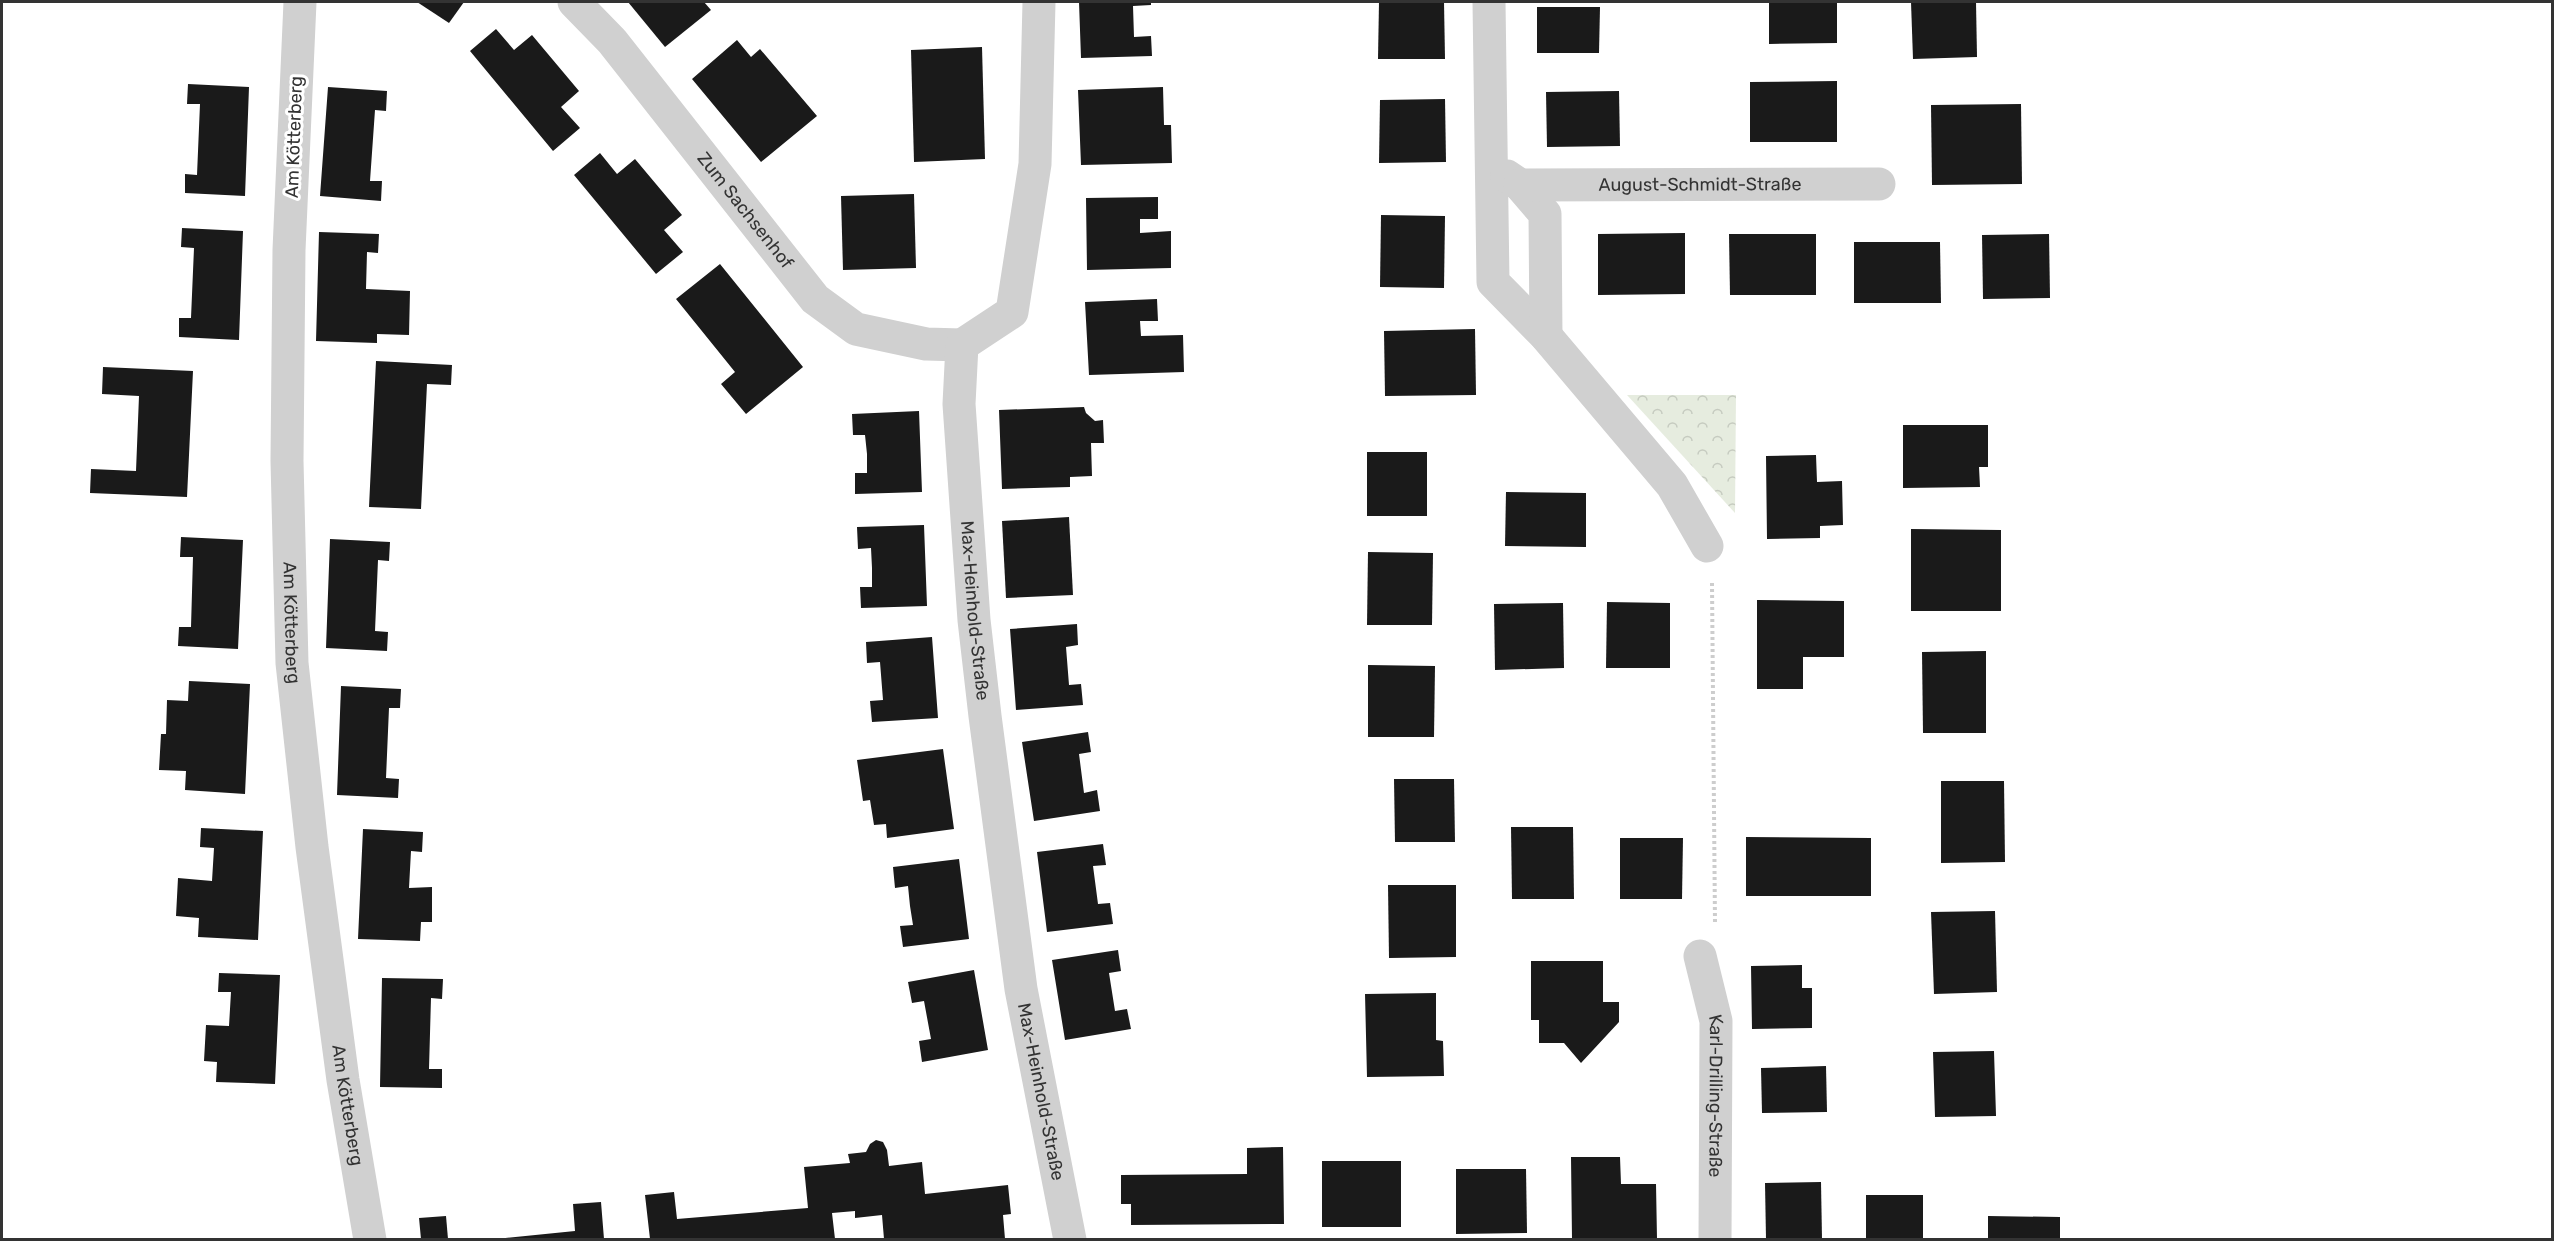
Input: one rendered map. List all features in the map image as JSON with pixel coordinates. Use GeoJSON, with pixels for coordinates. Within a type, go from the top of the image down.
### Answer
{"type":"FeatureCollection","features":[{"type":"Feature","properties":{"kind":"street","name":"Am Kötterberg"},"geometry":{"type":"LineString","coordinates":[[300,2],[289,250],[287,449],[292,663],[312,847],[343,1080],[370,1239]]}},
{"type":"Feature","properties":{"kind":"street","name":"Zum Sachsenhof"},"geometry":{"type":"LineString","coordinates":[[574,2],[612,41],[815,299],[856,329],[926,344],[962,345]]}},
{"type":"Feature","properties":{"kind":"street"},"geometry":{"type":"LineString","coordinates":[[962,345],[1012,312],[1035,164],[1039,2]]}},
{"type":"Feature","properties":{"kind":"street"},"geometry":{"type":"LineString","coordinates":[[1489,2],[1492,282],[1546,336],[1672,485],[1707,546]]}},
{"type":"Feature","properties":{"kind":"street"},"geometry":{"type":"LineString","coordinates":[[1491,164],[1520,185],[1545,214],[1546,336]]}},
{"type":"Feature","properties":{"kind":"street","name":"August-Schmidt-Straße"},"geometry":{"type":"LineString","coordinates":[[1520,185],[1879,184]]}},
{"type":"Feature","properties":{"kind":"street","name":"Max-Heinhold-Straße"},"geometry":{"type":"LineString","coordinates":[[962,345],[959,404],[974,620],[984,706],[1021,989],[1070,1239]]}},
{"type":"Feature","properties":{"kind":"street","name":"Karl-Drilling-Straße"},"geometry":{"type":"LineString","coordinates":[[1700,956],[1716,1021],[1715,1239]]}},
{"type":"Feature","properties":{"kind":"path"},"geometry":{"type":"LineString","coordinates":[[1707,546],[1712,582],[1717,919]]}},
{"type":"Feature","properties":{"kind":"green space"},"geometry":{"type":"Polygon","coordinates":[[[1627,395],[1736,395],[1735,513],[1627,395]]]}},
{"type":"Feature","properties":{"kind":"building"},"geometry":{"type":"Polygon","coordinates":[[[417,2],[464,2],[449,23],[417,2]]]}},
{"type":"Feature","properties":{"kind":"building"},"geometry":{"type":"Polygon","coordinates":[[[628,2],[704,2],[711,10],[665,47],[628,2]]]}},
{"type":"Feature","properties":{"kind":"building"},"geometry":{"type":"Polygon","coordinates":[[[1079,2],[1151,2],[1151,5],[1133,6],[1134,37],[1151,36],[1152,56],[1081,58],[1079,2]]]}},
{"type":"Feature","properties":{"kind":"building"},"geometry":{"type":"Polygon","coordinates":[[[1379,2],[1444,2],[1445,59],[1378,59],[1379,2]]]}},
{"type":"Feature","properties":{"kind":"building"},"geometry":{"type":"Polygon","coordinates":[[[1769,2],[1837,2],[1837,43],[1769,44],[1769,2]]]}},
{"type":"Feature","properties":{"kind":"building"},"geometry":{"type":"Polygon","coordinates":[[[1911,2],[1976,2],[1977,57],[1913,59],[1911,2]]]}},
{"type":"Feature","properties":{"kind":"building"},"geometry":{"type":"Polygon","coordinates":[[[1537,7],[1600,7],[1599,53],[1537,53],[1537,7]]]}},
{"type":"Feature","properties":{"kind":"building"},"geometry":{"type":"Polygon","coordinates":[[[496,29],[514,50],[532,35],[579,91],[561,107],[580,128],[553,151],[470,51],[496,29]]]}},
{"type":"Feature","properties":{"kind":"building"},"geometry":{"type":"Polygon","coordinates":[[[737,40],[751,57],[760,49],[817,116],[761,162],[692,79],[737,40]]]}},
{"type":"Feature","properties":{"kind":"building"},"geometry":{"type":"Polygon","coordinates":[[[982,47],[985,159],[914,162],[911,50],[982,47]]]}},
{"type":"Feature","properties":{"kind":"building"},"geometry":{"type":"Polygon","coordinates":[[[1837,81],[1837,142],[1750,142],[1750,82],[1837,81]]]}},
{"type":"Feature","properties":{"kind":"building"},"geometry":{"type":"Polygon","coordinates":[[[188,84],[249,87],[245,196],[185,193],[185,174],[197,175],[200,104],[187,104],[188,84]]]}},
{"type":"Feature","properties":{"kind":"building"},"geometry":{"type":"Polygon","coordinates":[[[328,87],[387,91],[386,111],[375,110],[370,181],[382,181],[381,201],[320,196],[328,87]]]}},
{"type":"Feature","properties":{"kind":"building"},"geometry":{"type":"Polygon","coordinates":[[[1163,87],[1164,125],[1171,125],[1172,163],[1081,165],[1078,90],[1163,87]]]}},
{"type":"Feature","properties":{"kind":"building"},"geometry":{"type":"Polygon","coordinates":[[[1619,91],[1620,146],[1547,147],[1546,92],[1619,91]]]}},
{"type":"Feature","properties":{"kind":"building"},"geometry":{"type":"Polygon","coordinates":[[[1445,99],[1446,162],[1379,163],[1380,100],[1445,99]]]}},
{"type":"Feature","properties":{"kind":"building"},"geometry":{"type":"Polygon","coordinates":[[[2021,104],[2022,184],[1932,185],[1931,105],[2021,104]]]}},
{"type":"Feature","properties":{"kind":"building"},"geometry":{"type":"Polygon","coordinates":[[[600,153],[617,174],[635,159],[682,215],[664,230],[683,252],[656,274],[574,175],[600,153]]]}},
{"type":"Feature","properties":{"kind":"building"},"geometry":{"type":"Polygon","coordinates":[[[914,194],[916,268],[843,270],[841,196],[914,194]]]}},
{"type":"Feature","properties":{"kind":"building"},"geometry":{"type":"Polygon","coordinates":[[[1158,197],[1158,219],[1140,219],[1140,233],[1171,231],[1171,268],[1087,270],[1086,198],[1158,197]]]}},
{"type":"Feature","properties":{"kind":"building"},"geometry":{"type":"Polygon","coordinates":[[[1381,215],[1445,216],[1444,288],[1380,287],[1381,215]]]}},
{"type":"Feature","properties":{"kind":"building"},"geometry":{"type":"Polygon","coordinates":[[[182,228],[243,231],[239,340],[179,337],[179,318],[191,318],[194,248],[181,247],[182,228]]]}},
{"type":"Feature","properties":{"kind":"building"},"geometry":{"type":"Polygon","coordinates":[[[319,232],[379,234],[378,253],[367,252],[366,289],[410,291],[409,335],[377,334],[377,343],[316,341],[319,232]]]}},
{"type":"Feature","properties":{"kind":"building"},"geometry":{"type":"Polygon","coordinates":[[[1685,233],[1685,294],[1598,295],[1598,234],[1685,233]]]}},
{"type":"Feature","properties":{"kind":"building"},"geometry":{"type":"Polygon","coordinates":[[[1729,234],[1816,234],[1816,295],[1730,295],[1729,234]]]}},
{"type":"Feature","properties":{"kind":"building"},"geometry":{"type":"Polygon","coordinates":[[[2049,234],[2050,298],[1983,299],[1982,235],[2049,234]]]}},
{"type":"Feature","properties":{"kind":"building"},"geometry":{"type":"Polygon","coordinates":[[[1854,242],[1940,242],[1941,303],[1854,303],[1854,242]]]}},
{"type":"Feature","properties":{"kind":"building"},"geometry":{"type":"Polygon","coordinates":[[[720,264],[803,367],[746,414],[721,384],[735,372],[676,299],[720,264]]]}},
{"type":"Feature","properties":{"kind":"building"},"geometry":{"type":"Polygon","coordinates":[[[1157,299],[1158,321],[1140,321],[1141,336],[1183,335],[1184,372],[1089,375],[1085,302],[1157,299]]]}},
{"type":"Feature","properties":{"kind":"building"},"geometry":{"type":"Polygon","coordinates":[[[1475,329],[1476,395],[1385,396],[1384,331],[1475,329]]]}},
{"type":"Feature","properties":{"kind":"building"},"geometry":{"type":"Polygon","coordinates":[[[376,361],[452,365],[451,385],[427,384],[421,509],[369,507],[376,361]]]}},
{"type":"Feature","properties":{"kind":"building"},"geometry":{"type":"Polygon","coordinates":[[[103,367],[193,371],[187,497],[90,493],[91,469],[136,471],[139,396],[102,394],[103,367]]]}},
{"type":"Feature","properties":{"kind":"building"},"geometry":{"type":"Polygon","coordinates":[[[1084,407],[1086,413],[1095,421],[1103,420],[1104,443],[1091,443],[1092,476],[1070,477],[1070,487],[1002,489],[999,410],[1084,407]]]}},
{"type":"Feature","properties":{"kind":"building"},"geometry":{"type":"Polygon","coordinates":[[[919,411],[922,492],[855,494],[855,473],[867,473],[867,454],[865,435],[853,435],[852,414],[919,411]]]}},
{"type":"Feature","properties":{"kind":"building"},"geometry":{"type":"Polygon","coordinates":[[[1903,425],[1988,425],[1988,467],[1979,467],[1980,487],[1903,488],[1903,425]]]}},
{"type":"Feature","properties":{"kind":"building"},"geometry":{"type":"Polygon","coordinates":[[[1367,452],[1427,452],[1427,516],[1367,516],[1367,452]]]}},
{"type":"Feature","properties":{"kind":"building"},"geometry":{"type":"Polygon","coordinates":[[[1816,455],[1817,482],[1842,481],[1843,525],[1820,526],[1820,538],[1767,539],[1766,456],[1816,455]]]}},
{"type":"Feature","properties":{"kind":"building"},"geometry":{"type":"Polygon","coordinates":[[[1506,492],[1586,493],[1586,547],[1505,546],[1506,492]]]}},
{"type":"Feature","properties":{"kind":"building"},"geometry":{"type":"Polygon","coordinates":[[[1069,517],[1073,595],[1006,598],[1002,521],[1069,517]]]}},
{"type":"Feature","properties":{"kind":"building"},"geometry":{"type":"Polygon","coordinates":[[[924,525],[927,606],[861,608],[860,587],[872,587],[872,568],[871,548],[858,549],[857,527],[924,525]]]}},
{"type":"Feature","properties":{"kind":"building"},"geometry":{"type":"Polygon","coordinates":[[[1911,529],[2001,530],[2001,611],[1911,611],[1911,529]]]}},
{"type":"Feature","properties":{"kind":"building"},"geometry":{"type":"Polygon","coordinates":[[[181,537],[243,540],[238,649],[178,646],[179,627],[191,627],[193,557],[180,557],[181,537]]]}},
{"type":"Feature","properties":{"kind":"building"},"geometry":{"type":"Polygon","coordinates":[[[330,539],[390,542],[389,561],[378,560],[375,631],[388,632],[387,651],[326,648],[330,539]]]}},
{"type":"Feature","properties":{"kind":"building"},"geometry":{"type":"Polygon","coordinates":[[[1368,552],[1433,553],[1432,625],[1367,625],[1368,552]]]}},
{"type":"Feature","properties":{"kind":"building"},"geometry":{"type":"Polygon","coordinates":[[[1757,600],[1844,601],[1844,657],[1803,657],[1803,689],[1757,689],[1757,600]]]}},
{"type":"Feature","properties":{"kind":"building"},"geometry":{"type":"Polygon","coordinates":[[[1607,602],[1670,603],[1670,668],[1606,668],[1607,602]]]}},
{"type":"Feature","properties":{"kind":"building"},"geometry":{"type":"Polygon","coordinates":[[[1563,603],[1564,668],[1495,670],[1494,604],[1563,603]]]}},
{"type":"Feature","properties":{"kind":"building"},"geometry":{"type":"Polygon","coordinates":[[[1077,624],[1078,645],[1066,647],[1069,685],[1081,684],[1083,705],[1016,710],[1010,629],[1077,624]]]}},
{"type":"Feature","properties":{"kind":"building"},"geometry":{"type":"Polygon","coordinates":[[[932,637],[938,718],[872,722],[870,701],[883,700],[880,662],[867,663],[866,642],[932,637]]]}},
{"type":"Feature","properties":{"kind":"building"},"geometry":{"type":"Polygon","coordinates":[[[1986,651],[1986,733],[1923,733],[1922,652],[1986,651]]]}},
{"type":"Feature","properties":{"kind":"building"},"geometry":{"type":"Polygon","coordinates":[[[1368,665],[1435,666],[1434,737],[1368,737],[1368,665]]]}},
{"type":"Feature","properties":{"kind":"building"},"geometry":{"type":"Polygon","coordinates":[[[189,681],[250,684],[245,794],[185,790],[186,771],[159,770],[161,734],[166,734],[167,700],[188,701],[189,681]]]}},
{"type":"Feature","properties":{"kind":"building"},"geometry":{"type":"Polygon","coordinates":[[[341,686],[401,689],[400,708],[389,708],[386,778],[399,779],[398,798],[337,795],[341,686]]]}},
{"type":"Feature","properties":{"kind":"building"},"geometry":{"type":"Polygon","coordinates":[[[1088,732],[1091,752],[1079,754],[1084,793],[1097,790],[1100,811],[1034,821],[1022,742],[1088,732]]]}},
{"type":"Feature","properties":{"kind":"building"},"geometry":{"type":"Polygon","coordinates":[[[943,749],[954,829],[887,838],[886,824],[874,825],[870,800],[863,801],[857,760],[943,749]]]}},
{"type":"Feature","properties":{"kind":"building"},"geometry":{"type":"Polygon","coordinates":[[[1394,779],[1454,779],[1455,842],[1395,842],[1394,779]]]}},
{"type":"Feature","properties":{"kind":"building"},"geometry":{"type":"Polygon","coordinates":[[[1941,781],[2004,781],[2005,862],[1941,863],[1941,781]]]}},
{"type":"Feature","properties":{"kind":"building"},"geometry":{"type":"Polygon","coordinates":[[[1511,827],[1573,827],[1574,899],[1512,899],[1511,827]]]}},
{"type":"Feature","properties":{"kind":"building"},"geometry":{"type":"Polygon","coordinates":[[[201,828],[263,831],[258,940],[198,937],[199,918],[176,916],[178,878],[212,881],[214,848],[200,847],[201,828]]]}},
{"type":"Feature","properties":{"kind":"building"},"geometry":{"type":"Polygon","coordinates":[[[363,829],[423,832],[422,852],[411,851],[409,888],[432,887],[432,922],[421,922],[420,941],[358,939],[363,829]]]}},
{"type":"Feature","properties":{"kind":"building"},"geometry":{"type":"Polygon","coordinates":[[[1746,837],[1871,838],[1871,896],[1746,896],[1746,837]]]}},
{"type":"Feature","properties":{"kind":"building"},"geometry":{"type":"Polygon","coordinates":[[[1620,838],[1683,838],[1682,899],[1620,899],[1620,838]]]}},
{"type":"Feature","properties":{"kind":"building"},"geometry":{"type":"Polygon","coordinates":[[[1103,844],[1106,865],[1093,866],[1098,904],[1110,903],[1113,924],[1047,932],[1037,852],[1103,844]]]}},
{"type":"Feature","properties":{"kind":"building"},"geometry":{"type":"Polygon","coordinates":[[[959,859],[969,939],[903,947],[900,926],[913,925],[908,886],[895,888],[893,867],[959,859]]]}},
{"type":"Feature","properties":{"kind":"building"},"geometry":{"type":"Polygon","coordinates":[[[1388,885],[1456,885],[1456,957],[1389,958],[1388,885]]]}},
{"type":"Feature","properties":{"kind":"building"},"geometry":{"type":"Polygon","coordinates":[[[1995,911],[1997,992],[1934,994],[1931,912],[1995,911]]]}},
{"type":"Feature","properties":{"kind":"building"},"geometry":{"type":"Polygon","coordinates":[[[1118,950],[1121,971],[1109,973],[1115,1011],[1127,1009],[1131,1029],[1065,1040],[1052,960],[1118,950]]]}},
{"type":"Feature","properties":{"kind":"building"},"geometry":{"type":"Polygon","coordinates":[[[1531,961],[1603,961],[1603,1002],[1619,1002],[1619,1022],[1581,1063],[1564,1043],[1539,1043],[1539,1020],[1531,1020],[1531,961]]]}},
{"type":"Feature","properties":{"kind":"building"},"geometry":{"type":"Polygon","coordinates":[[[1802,965],[1802,988],[1812,988],[1812,1028],[1752,1029],[1751,966],[1802,965]]]}},
{"type":"Feature","properties":{"kind":"building"},"geometry":{"type":"Polygon","coordinates":[[[974,970],[988,1050],[922,1062],[919,1041],[931,1039],[924,1001],[912,1003],[908,982],[974,970]]]}},
{"type":"Feature","properties":{"kind":"building"},"geometry":{"type":"Polygon","coordinates":[[[219,973],[280,975],[275,1084],[216,1082],[217,1062],[204,1061],[206,1025],[229,1026],[231,992],[218,992],[219,973]]]}},
{"type":"Feature","properties":{"kind":"building"},"geometry":{"type":"Polygon","coordinates":[[[382,978],[443,979],[442,999],[431,998],[429,1069],[442,1069],[442,1088],[380,1087],[382,978]]]}},
{"type":"Feature","properties":{"kind":"building"},"geometry":{"type":"Polygon","coordinates":[[[1436,993],[1436,1040],[1443,1041],[1444,1076],[1367,1077],[1365,994],[1436,993]]]}},
{"type":"Feature","properties":{"kind":"building"},"geometry":{"type":"Polygon","coordinates":[[[1994,1051],[1996,1116],[1935,1117],[1933,1052],[1994,1051]]]}},
{"type":"Feature","properties":{"kind":"building"},"geometry":{"type":"Polygon","coordinates":[[[1826,1066],[1827,1112],[1762,1113],[1761,1068],[1826,1066]]]}},
{"type":"Feature","properties":{"kind":"building"},"geometry":{"type":"Polygon","coordinates":[[[876,1140],[883,1142],[887,1150],[889,1166],[922,1162],[925,1194],[1008,1185],[1011,1214],[1003,1215],[1005,1239],[884,1239],[882,1215],[855,1218],[855,1211],[832,1213],[835,1239],[650,1239],[645,1195],[674,1192],[677,1219],[808,1208],[804,1167],[850,1163],[848,1154],[866,1152],[870,1144],[876,1140]]]}},
{"type":"Feature","properties":{"kind":"building"},"geometry":{"type":"Polygon","coordinates":[[[1283,1147],[1284,1224],[1131,1225],[1131,1204],[1121,1204],[1121,1175],[1247,1174],[1247,1148],[1283,1147]]]}},
{"type":"Feature","properties":{"kind":"building"},"geometry":{"type":"Polygon","coordinates":[[[1571,1157],[1620,1157],[1621,1184],[1656,1184],[1657,1239],[1572,1239],[1571,1157]]]}},
{"type":"Feature","properties":{"kind":"building"},"geometry":{"type":"Polygon","coordinates":[[[1322,1161],[1401,1161],[1401,1227],[1322,1227],[1322,1161]]]}},
{"type":"Feature","properties":{"kind":"building"},"geometry":{"type":"Polygon","coordinates":[[[1456,1169],[1526,1169],[1527,1233],[1456,1234],[1456,1169]]]}},
{"type":"Feature","properties":{"kind":"building"},"geometry":{"type":"Polygon","coordinates":[[[1821,1182],[1822,1239],[1766,1239],[1765,1183],[1821,1182]]]}},
{"type":"Feature","properties":{"kind":"building"},"geometry":{"type":"Polygon","coordinates":[[[1866,1195],[1923,1195],[1923,1239],[1866,1239],[1866,1195]]]}},
{"type":"Feature","properties":{"kind":"building"},"geometry":{"type":"Polygon","coordinates":[[[601,1202],[604,1239],[496,1239],[575,1231],[573,1204],[601,1202]]]}},
{"type":"Feature","properties":{"kind":"building"},"geometry":{"type":"Polygon","coordinates":[[[446,1216],[448,1239],[421,1239],[419,1218],[446,1216]]]}},
{"type":"Feature","properties":{"kind":"building"},"geometry":{"type":"Polygon","coordinates":[[[1988,1216],[2060,1217],[2060,1239],[1988,1239],[1988,1216]]]}}]}
